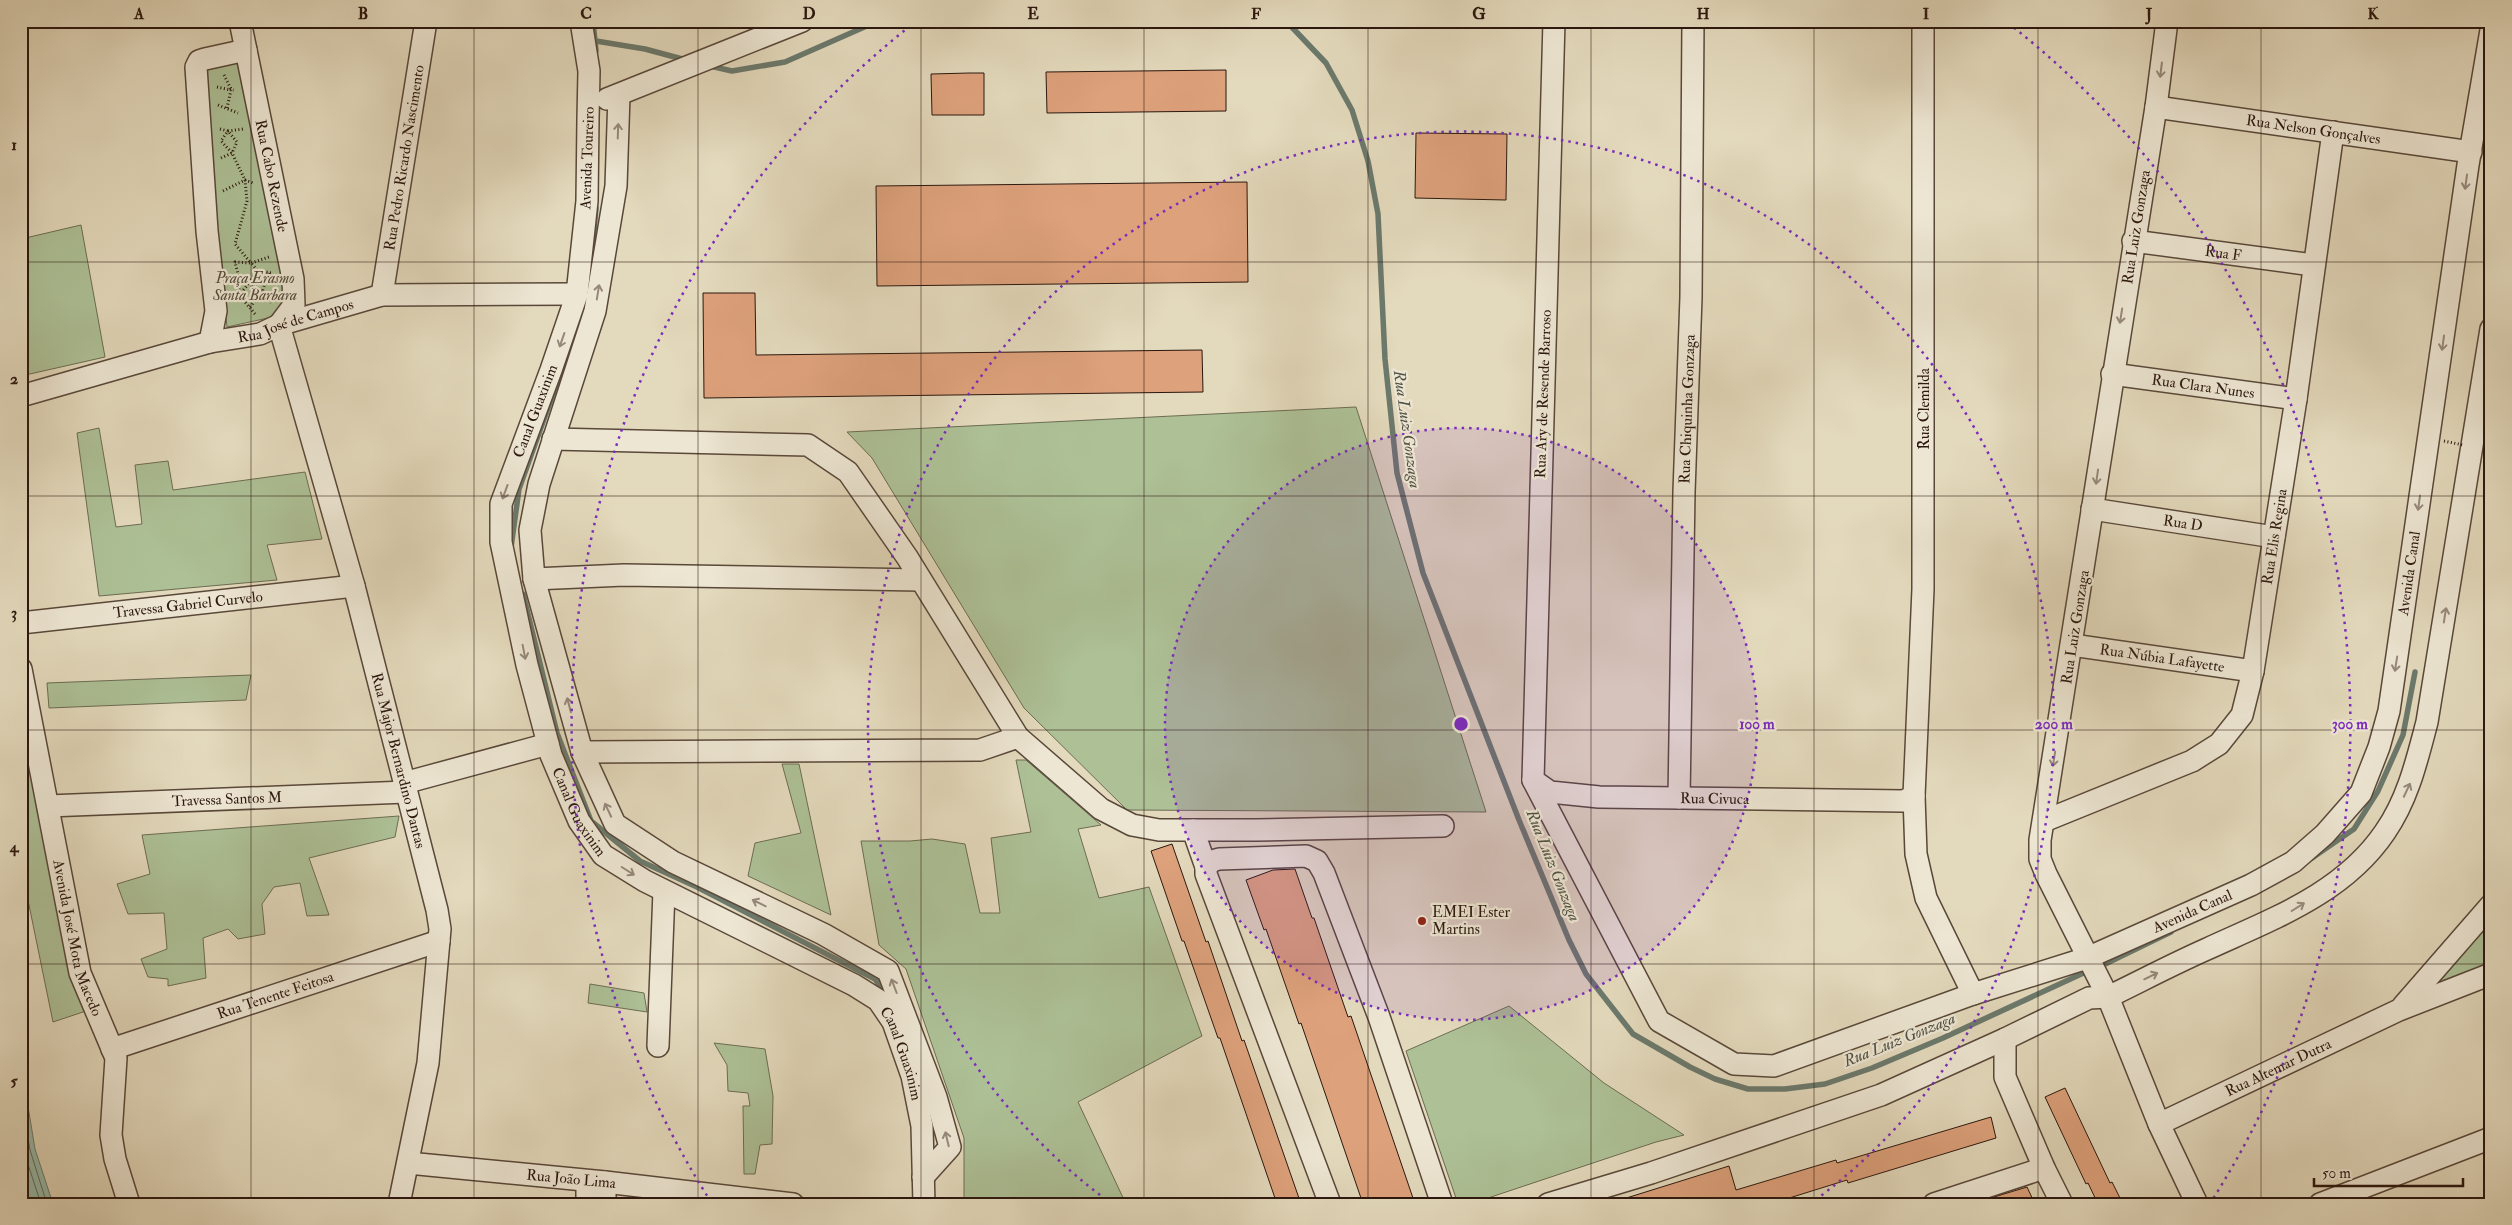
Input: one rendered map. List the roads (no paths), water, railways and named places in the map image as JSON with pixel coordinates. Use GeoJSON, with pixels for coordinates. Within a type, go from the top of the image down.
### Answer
{"type":"FeatureCollection","features":[{"type":"Feature","properties":{"kind":"street","name":"Rua Cabo Rezende"},"geometry":{"type":"LineString","coordinates":[[240,21],[294,279],[294,305],[269,322]]}},
{"type":"Feature","properties":{"kind":"street","name":"Rua Pedro Ricardo Nascimento"},"geometry":{"type":"LineString","coordinates":[[382,295],[426,21]]}},
{"type":"Feature","properties":{"kind":"street","name":"Avenida Toureiro"},"geometry":{"type":"LineString","coordinates":[[577,294],[587,201],[589,71],[581,21]]}},
{"type":"Feature","properties":{"kind":"street"},"geometry":{"type":"LineString","coordinates":[[588,106],[802,21]]}},
{"type":"Feature","properties":{"kind":"street","name":"Rua Ary de Resende Barroso"},"geometry":{"type":"LineString","coordinates":[[1533,773],[1554,21]]}},
{"type":"Feature","properties":{"kind":"street","name":"Rua Chiquinha Gonzaga"},"geometry":{"type":"LineString","coordinates":[[1679,798],[1684,492],[1691,297],[1693,21]]}},
{"type":"Feature","properties":{"kind":"street","name":"Rua Clemilda"},"geometry":{"type":"LineString","coordinates":[[1923,21],[1924,579],[1914,796],[1916,854],[1926,898],[1973,994]]}},
{"type":"Feature","properties":{"kind":"street","name":"Rua Luiz Gonzaga"},"geometry":{"type":"LineString","coordinates":[[2167,21],[2156,107],[2112,374],[2072,645],[2040,840],[2040,859],[2105,992],[2159,1124],[2197,1204]]}},
{"type":"Feature","properties":{"kind":"street","name":"Avenida Canal"},"geometry":{"type":"LineString","coordinates":[[1533,773],[1659,1021],[1734,1064],[1774,1066],[1973,994],[2089,962],[2251,885],[2293,862],[2325,834],[2361,794],[2380,747],[2388,712],[2470,152],[2491,30]]}},
{"type":"Feature","properties":{"kind":"street"},"geometry":{"type":"LineString","coordinates":[[210,342],[216,311],[207,231],[195,74],[198,61],[246,50]]}},
{"type":"Feature","properties":{"kind":"street"},"geometry":{"type":"LineString","coordinates":[[619,95],[616,186],[595,311],[538,484],[530,530],[534,579],[582,752],[615,824],[673,862],[823,934],[888,970],[936,1097],[950,1147],[923,1178]]}},
{"type":"Feature","properties":{"kind":"street","name":"Rua Nelson Gonçalves"},"geometry":{"type":"LineString","coordinates":[[2156,107],[2470,152]]}},
{"type":"Feature","properties":{"kind":"street","name":"Rua Elis Regina"},"geometry":{"type":"LineString","coordinates":[[2044,821],[2192,761],[2219,744],[2242,715],[2253,671],[2296,399],[2333,132]]}},
{"type":"Feature","properties":{"kind":"street","name":"Rua F"},"geometry":{"type":"LineString","coordinates":[[2134,241],[2313,266]]}},
{"type":"Feature","properties":{"kind":"street","name":"Rua José de Campos"},"geometry":{"type":"LineString","coordinates":[[21,396],[210,342],[260,334],[269,322],[382,295],[577,294]]}},
{"type":"Feature","properties":{"kind":"street","name":"Canal Guaxinim"},"geometry":{"type":"LineString","coordinates":[[577,294],[552,370],[501,504],[501,542],[526,665],[548,744],[579,821],[603,855],[664,891],[854,985],[878,1000],[893,1022],[912,1076],[922,1126],[924,1204]]}},
{"type":"Feature","properties":{"kind":"street","name":"Rua Major Bernardino Dantas"},"geometry":{"type":"LineString","coordinates":[[269,322],[354,586],[437,910],[440,929],[428,1063],[399,1204]]}},
{"type":"Feature","properties":{"kind":"street"},"geometry":{"type":"LineString","coordinates":[[1548,1204],[1651,1173],[1881,1094],[2005,1039],[2089,998],[2291,911],[2344,878],[2384,834],[2393,819],[2412,778],[2427,722],[2491,329]]}},
{"type":"Feature","properties":{"kind":"street","name":"Rua Clara Nunes"},"geometry":{"type":"LineString","coordinates":[[2112,374],[2296,399]]}},
{"type":"Feature","properties":{"kind":"street"},"geometry":{"type":"LineString","coordinates":[[553,439],[808,445],[848,472],[907,557],[1018,737],[1101,809],[1132,825],[1160,830],[1443,826]]}},
{"type":"Feature","properties":{"kind":"street","name":"Rua D"},"geometry":{"type":"LineString","coordinates":[[2092,510],[2274,537]]}},
{"type":"Feature","properties":{"kind":"street"},"geometry":{"type":"LineString","coordinates":[[534,579],[624,575],[920,580]]}},
{"type":"Feature","properties":{"kind":"street","name":"Travessa Gabriel Curvelo"},"geometry":{"type":"LineString","coordinates":[[21,623],[354,586]]}},
{"type":"Feature","properties":{"kind":"street","name":"Rua Núbia Lafayette"},"geometry":{"type":"LineString","coordinates":[[2072,645],[2253,671]]}},
{"type":"Feature","properties":{"kind":"street","name":"Avenida José Mota Macedo"},"geometry":{"type":"LineString","coordinates":[[21,670],[80,973],[116,1058],[111,1135],[115,1160],[129,1204]]}},
{"type":"Feature","properties":{"kind":"street"},"geometry":{"type":"LineString","coordinates":[[582,752],[980,750],[1018,737]]}},
{"type":"Feature","properties":{"kind":"street","name":"Travessa Santos M"},"geometry":{"type":"LineString","coordinates":[[48,806],[405,787],[548,744]]}},
{"type":"Feature","properties":{"kind":"street","name":"Rua Civuca"},"geometry":{"type":"LineString","coordinates":[[1533,773],[1550,792],[1599,797],[1904,801],[1914,796]]}},
{"type":"Feature","properties":{"kind":"street"},"geometry":{"type":"LineString","coordinates":[[1312,828],[1317,861],[1324,872],[1379,1018],[1442,1204]]}},
{"type":"Feature","properties":{"kind":"street"},"geometry":{"type":"LineString","coordinates":[[1193,830],[1206,867],[1206,874],[1330,1204]]}},
{"type":"Feature","properties":{"kind":"street"},"geometry":{"type":"LineString","coordinates":[[1206,867],[1212,861],[1220,859],[1306,856],[1317,861]]}},
{"type":"Feature","properties":{"kind":"street"},"geometry":{"type":"LineString","coordinates":[[658,1046],[664,891]]}},
{"type":"Feature","properties":{"kind":"street","name":"Rua Altemar Dutra"},"geometry":{"type":"LineString","coordinates":[[2399,1010],[2491,905]]}},
{"type":"Feature","properties":{"kind":"street","name":"Rua Tenente Feitosa"},"geometry":{"type":"LineString","coordinates":[[112,1049],[439,941]]}},
{"type":"Feature","properties":{"kind":"street","name":"Rua Altemar Dutra"},"geometry":{"type":"LineString","coordinates":[[2159,1124],[2399,1010],[2491,974]]}},
{"type":"Feature","properties":{"kind":"street"},"geometry":{"type":"LineString","coordinates":[[2005,1039],[2005,1077],[2044,1168],[2062,1204]]}},
{"type":"Feature","properties":{"kind":"street"},"geometry":{"type":"LineString","coordinates":[[2320,1204],[2491,1138]]}},
{"type":"Feature","properties":{"kind":"street","name":"Rua João Lima"},"geometry":{"type":"LineString","coordinates":[[408,1163],[793,1204]]}},
{"type":"Feature","properties":{"kind":"street"},"geometry":{"type":"LineString","coordinates":[[1938,1203],[2044,1168]]}},
{"type":"Feature","properties":{"kind":"street"},"geometry":{"type":"LineString","coordinates":[[587,1204],[596,1182]]}},
{"type":"Feature","properties":{"kind":"street"},"geometry":{"type":"LineString","coordinates":[[596,1182],[605,1204]]}},
{"type":"Feature","properties":{"kind":"water"},"geometry":{"type":"Polygon","coordinates":[[[21,1064],[35,1149],[53,1204],[21,1204],[21,1064]]]}},
{"type":"Feature","properties":{"kind":"waterway"},"geometry":{"type":"LineString","coordinates":[[593,21],[596,51]]}},
{"type":"Feature","properties":{"kind":"waterway","name":"Rua Luiz Gonzaga"},"geometry":{"type":"LineString","coordinates":[[710,66],[732,71],[785,62],[878,21]]}},
{"type":"Feature","properties":{"kind":"waterway","name":"Rua Luiz Gonzaga"},"geometry":{"type":"LineString","coordinates":[[1286,21],[1326,63],[1352,110],[1368,161],[1378,214],[1385,359],[1397,473],[1423,573],[1519,820],[1569,940],[1586,974],[1633,1034],[1690,1067],[1715,1079],[1748,1089],[1785,1089],[1825,1084],[1872,1068],[1943,1038],[2090,970]]}},
{"type":"Feature","properties":{"kind":"waterway","name":"Rua Luiz Gonzaga"},"geometry":{"type":"LineString","coordinates":[[596,41],[645,49],[686,60]]}},
{"type":"Feature","properties":{"kind":"waterway"},"geometry":{"type":"LineString","coordinates":[[593,243],[596,208]]}},
{"type":"Feature","properties":{"kind":"waterway"},"geometry":{"type":"LineString","coordinates":[[511,548],[519,489],[573,338]]}},
{"type":"Feature","properties":{"kind":"waterway"},"geometry":{"type":"LineString","coordinates":[[523,594],[557,733],[591,821],[640,861],[697,887],[875,979],[888,996]]}},
{"type":"Feature","properties":{"kind":"waterway"},"geometry":{"type":"LineString","coordinates":[[2312,858],[2354,829],[2378,791],[2403,735],[2415,672]]}},
{"type":"Feature","properties":{"kind":"waterway","name":"Rua Luiz Gonzaga"},"geometry":{"type":"LineString","coordinates":[[2099,967],[2171,932]]}},
{"type":"Feature","properties":{"kind":"place","name":"EMEI Ester Martins"},"geometry":{"type":"Point","coordinates":[1422,921]}},
{"type":"Feature","properties":{"kind":"park label","name":"Praça Erasmo Santa Barbara"},"geometry":{"type":"Point","coordinates":[255,286]}}]}
